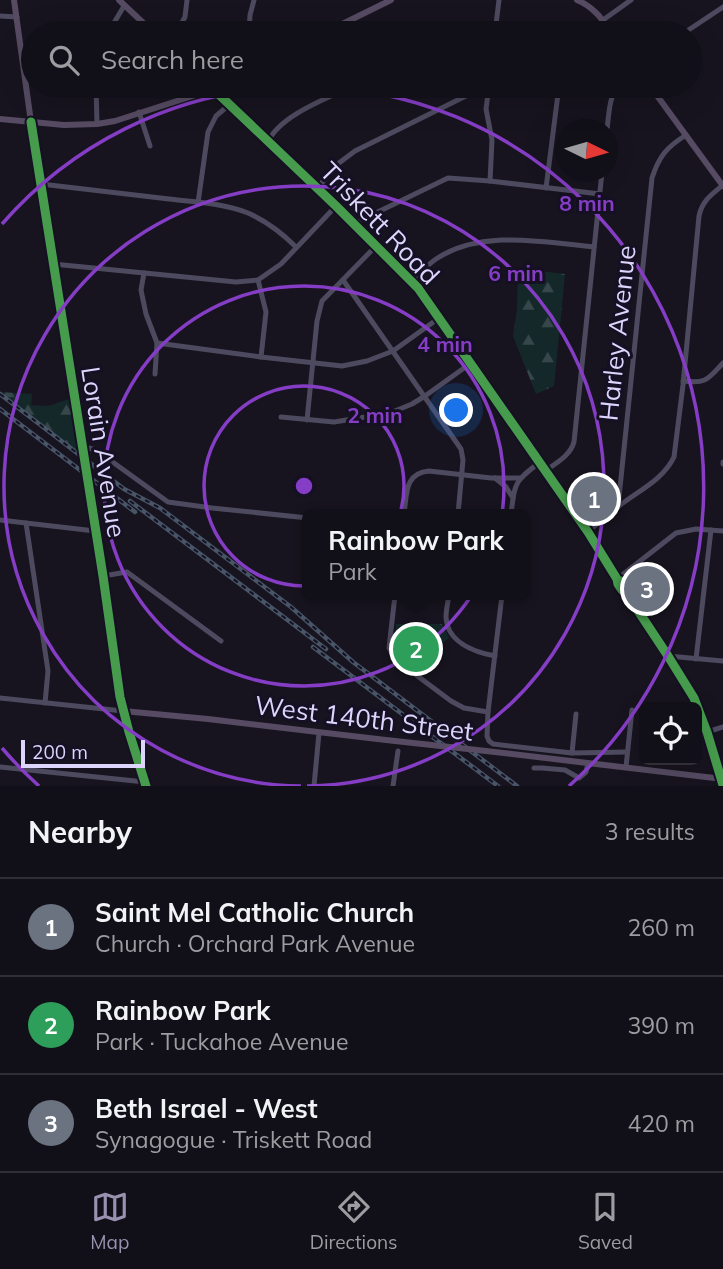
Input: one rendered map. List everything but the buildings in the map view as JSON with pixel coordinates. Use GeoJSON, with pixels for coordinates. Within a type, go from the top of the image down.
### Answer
{"type":"FeatureCollection","features":[{"type":"Feature","properties":{"kind":"main road","name":"Lorain Avenue"},"geometry":{"type":"LineString","coordinates":[[14,0],[21,52]]}},
{"type":"Feature","properties":{"kind":"main road"},"geometry":{"type":"LineString","coordinates":[[348,21],[391,0]]}},
{"type":"Feature","properties":{"kind":"main road"},"geometry":{"type":"LineString","coordinates":[[578,0],[603,20]]}},
{"type":"Feature","properties":{"kind":"main road"},"geometry":{"type":"LineString","coordinates":[[122,3],[142,21]]}},
{"type":"Feature","properties":{"kind":"main road","name":"Lorain Avenue"},"geometry":{"type":"LineString","coordinates":[[28,98],[123,711],[146,784]]}},
{"type":"Feature","properties":{"kind":"main road"},"geometry":{"type":"LineString","coordinates":[[0,119],[64,125],[97,124],[115,121],[184,98]]}},
{"type":"Feature","properties":{"kind":"main road","name":"Triskett Road"},"geometry":{"type":"LineString","coordinates":[[224,98],[412,281],[540,462],[617,579],[625,585],[625,591],[694,698],[723,781]]}},
{"type":"Feature","properties":{"kind":"main road"},"geometry":{"type":"LineString","coordinates":[[659,98],[723,185]]}},
{"type":"Feature","properties":{"kind":"main road","name":"West 140th Street"},"geometry":{"type":"LineString","coordinates":[[123,711],[625,767],[723,781]]}},
{"type":"Feature","properties":{"kind":"street"},"geometry":{"type":"LineString","coordinates":[[184,21],[187,0]]}},
{"type":"Feature","properties":{"kind":"street"},"geometry":{"type":"LineString","coordinates":[[250,21],[254,0]]}},
{"type":"Feature","properties":{"kind":"street"},"geometry":{"type":"LineString","coordinates":[[496,21],[499,0]]}},
{"type":"Feature","properties":{"kind":"street"},"geometry":{"type":"LineString","coordinates":[[603,20],[631,0]]}},
{"type":"Feature","properties":{"kind":"street"},"geometry":{"type":"LineString","coordinates":[[114,21],[122,3]]}},
{"type":"Feature","properties":{"kind":"street"},"geometry":{"type":"LineString","coordinates":[[702,21],[723,8]]}},
{"type":"Feature","properties":{"kind":"street"},"geometry":{"type":"LineString","coordinates":[[0,16],[16,17]]}},
{"type":"Feature","properties":{"kind":"street"},"geometry":{"type":"LineString","coordinates":[[96,98],[97,124]]}},
{"type":"Feature","properties":{"kind":"street"},"geometry":{"type":"LineString","coordinates":[[268,142],[284,123],[329,98]]}},
{"type":"Feature","properties":{"kind":"street"},"geometry":{"type":"LineString","coordinates":[[318,187],[339,163],[355,151],[463,98]]}},
{"type":"Feature","properties":{"kind":"street"},"geometry":{"type":"LineString","coordinates":[[486,98],[492,140],[490,181]]}},
{"type":"Feature","properties":{"kind":"street"},"geometry":{"type":"LineString","coordinates":[[546,188],[555,98]]}},
{"type":"Feature","properties":{"kind":"street"},"geometry":{"type":"LineString","coordinates":[[609,119],[612,98]]}},
{"type":"Feature","properties":{"kind":"street"},"geometry":{"type":"LineString","coordinates":[[198,202],[208,132],[216,116],[229,105]]}},
{"type":"Feature","properties":{"kind":"street"},"geometry":{"type":"LineString","coordinates":[[139,112],[150,146]]}},
{"type":"Feature","properties":{"kind":"street","name":"Harley Avenue"},"geometry":{"type":"LineString","coordinates":[[618,507],[652,178],[657,162],[664,153],[686,135]]}},
{"type":"Feature","properties":{"kind":"street"},"geometry":{"type":"LineString","coordinates":[[354,224],[448,178],[600,194]]}},
{"type":"Feature","properties":{"kind":"street"},"geometry":{"type":"LineString","coordinates":[[545,471],[568,454],[575,442],[601,182]]}},
{"type":"Feature","properties":{"kind":"street"},"geometry":{"type":"LineString","coordinates":[[41,184],[231,208],[247,213],[281,233],[296,247]]}},
{"type":"Feature","properties":{"kind":"street"},"geometry":{"type":"LineString","coordinates":[[588,532],[671,465],[676,447],[699,216],[706,199],[723,185]]}},
{"type":"Feature","properties":{"kind":"street"},"geometry":{"type":"LineString","coordinates":[[53,264],[236,282],[258,280],[281,264],[336,206]]}},
{"type":"Feature","properties":{"kind":"street"},"geometry":{"type":"LineString","coordinates":[[412,281],[436,259],[458,248],[489,241],[516,239],[594,247]]}},
{"type":"Feature","properties":{"kind":"street"},"geometry":{"type":"LineString","coordinates":[[307,419],[317,321],[322,301],[376,246]]}},
{"type":"Feature","properties":{"kind":"street"},"geometry":{"type":"LineString","coordinates":[[144,273],[141,290],[146,314],[157,343],[155,374]]}},
{"type":"Feature","properties":{"kind":"street"},"geometry":{"type":"LineString","coordinates":[[258,280],[266,312],[261,357]]}},
{"type":"Feature","properties":{"kind":"street"},"geometry":{"type":"LineString","coordinates":[[343,280],[461,449],[463,460],[459,509]]}},
{"type":"Feature","properties":{"kind":"street"},"geometry":{"type":"LineString","coordinates":[[157,343],[342,366],[377,358],[393,351],[439,318]]}},
{"type":"Feature","properties":{"kind":"street"},"geometry":{"type":"LineString","coordinates":[[281,417],[334,422],[390,413],[425,397],[471,363]]}},
{"type":"Feature","properties":{"kind":"street"},"geometry":{"type":"LineString","coordinates":[[683,381],[707,380],[723,363]]}},
{"type":"Feature","properties":{"kind":"street"},"geometry":{"type":"LineString","coordinates":[[81,446],[96,450],[168,502],[302,517]]}},
{"type":"Feature","properties":{"kind":"street"},"geometry":{"type":"LineString","coordinates":[[512,509],[519,478],[540,462]]}},
{"type":"Feature","properties":{"kind":"street"},"geometry":{"type":"LineString","coordinates":[[405,509],[408,485],[414,475],[421,472],[519,478]]}},
{"type":"Feature","properties":{"kind":"street"},"geometry":{"type":"LineString","coordinates":[[495,478],[506,487],[513,498]]}},
{"type":"Feature","properties":{"kind":"street"},"geometry":{"type":"LineString","coordinates":[[0,520],[95,531]]}},
{"type":"Feature","properties":{"kind":"street"},"geometry":{"type":"LineString","coordinates":[[26,523],[48,671],[45,702]]}},
{"type":"Feature","properties":{"kind":"street"},"geometry":{"type":"LineString","coordinates":[[617,579],[676,533],[689,529],[723,531]]}},
{"type":"Feature","properties":{"kind":"street"},"geometry":{"type":"LineString","coordinates":[[696,659],[711,530]]}},
{"type":"Feature","properties":{"kind":"street"},"geometry":{"type":"LineString","coordinates":[[103,576],[127,572],[221,641]]}},
{"type":"Feature","properties":{"kind":"street"},"geometry":{"type":"LineString","coordinates":[[394,600],[389,648],[396,660],[451,701],[464,708],[488,712]]}},
{"type":"Feature","properties":{"kind":"street"},"geometry":{"type":"LineString","coordinates":[[448,600],[446,619],[455,638],[481,653],[495,656]]}},
{"type":"Feature","properties":{"kind":"street"},"geometry":{"type":"LineString","coordinates":[[501,600],[488,712],[489,741],[493,744],[572,753],[627,752]]}},
{"type":"Feature","properties":{"kind":"street"},"geometry":{"type":"LineString","coordinates":[[668,656],[723,661]]}},
{"type":"Feature","properties":{"kind":"street","name":"West 140th Street"},"geometry":{"type":"LineString","coordinates":[[0,698],[123,711]]}},
{"type":"Feature","properties":{"kind":"street"},"geometry":{"type":"LineString","coordinates":[[625,767],[632,710]]}},
{"type":"Feature","properties":{"kind":"street"},"geometry":{"type":"LineString","coordinates":[[572,753],[576,714]]}},
{"type":"Feature","properties":{"kind":"street"},"geometry":{"type":"LineString","coordinates":[[707,732],[723,727]]}},
{"type":"Feature","properties":{"kind":"street"},"geometry":{"type":"LineString","coordinates":[[314,786],[319,733]]}},
{"type":"Feature","properties":{"kind":"street"},"geometry":{"type":"LineString","coordinates":[[393,786],[398,751]]}},
{"type":"Feature","properties":{"kind":"street"},"geometry":{"type":"LineString","coordinates":[[534,768],[565,770],[579,778],[586,772],[588,763]]}},
{"type":"Feature","properties":{"kind":"street"},"geometry":{"type":"LineString","coordinates":[[0,767],[146,784]]}},
{"type":"Feature","properties":{"kind":"green space"},"geometry":{"type":"Polygon","coordinates":[[[530,270],[565,274],[554,386],[536,394],[513,336],[518,272],[530,270]]]}},
{"type":"Feature","properties":{"kind":"green space"},"geometry":{"type":"Polygon","coordinates":[[[0,392],[32,394],[31,405],[48,406],[72,398],[80,457],[0,397],[0,392]]]}},
{"type":"Feature","properties":{"kind":"green space"},"geometry":{"type":"Polygon","coordinates":[[[396,624],[442,624],[449,638],[415,668],[399,655],[395,645],[396,624]]]}},
{"type":"Feature","properties":{"kind":"railway"},"geometry":{"type":"LineString","coordinates":[[0,394],[124,489],[160,508],[291,607],[353,662],[517,786]]}},
{"type":"Feature","properties":{"kind":"railway"},"geometry":{"type":"LineString","coordinates":[[0,409],[135,512]]}},
{"type":"Feature","properties":{"kind":"railway"},"geometry":{"type":"LineString","coordinates":[[130,501],[326,649]]}},
{"type":"Feature","properties":{"kind":"railway"},"geometry":{"type":"LineString","coordinates":[[313,647],[498,786]]}},
{"type":"Feature","properties":{"kind":"cycle path"},"geometry":{"type":"LineString","coordinates":[[223,98],[418,288],[588,532],[618,584],[625,591]]}},
{"type":"Feature","properties":{"kind":"cycle path"},"geometry":{"type":"LineString","coordinates":[[31,122],[120,697],[146,786]]}},
{"type":"Feature","properties":{"kind":"cycle path"},"geometry":{"type":"LineString","coordinates":[[621,581],[694,698],[723,785]]}},
{"type":"Feature","properties":{"kind":"place","name":"Saint Mel Catholic Church"},"geometry":{"type":"Point","coordinates":[594,499]}},
{"type":"Feature","properties":{"kind":"place","name":"Beth Israel - West"},"geometry":{"type":"Point","coordinates":[647,589]}},
{"type":"Feature","properties":{"kind":"place","name":"Rainbow Park"},"geometry":{"type":"Point","coordinates":[416,649]}}]}
